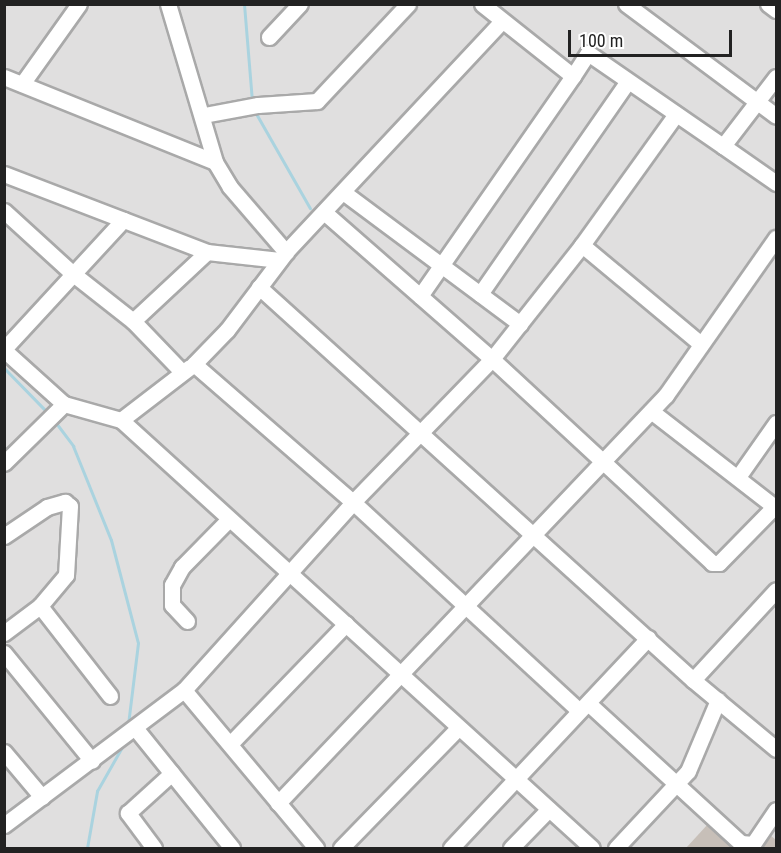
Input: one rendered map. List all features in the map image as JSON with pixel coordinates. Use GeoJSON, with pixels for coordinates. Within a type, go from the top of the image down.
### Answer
{"type":"FeatureCollection","features":[{"type":"Feature","properties":{"kind":"street"},"geometry":{"type":"LineString","coordinates":[[22,84],[79,4]]}},
{"type":"Feature","properties":{"kind":"street"},"geometry":{"type":"LineString","coordinates":[[168,4],[204,115],[215,162],[230,187],[283,256]]}},
{"type":"Feature","properties":{"kind":"street"},"geometry":{"type":"LineString","coordinates":[[269,37],[300,4]]}},
{"type":"Feature","properties":{"kind":"street"},"geometry":{"type":"LineString","coordinates":[[204,115],[252,106],[310,103],[322,98],[408,4]]}},
{"type":"Feature","properties":{"kind":"street"},"geometry":{"type":"LineString","coordinates":[[482,4],[573,76]]}},
{"type":"Feature","properties":{"kind":"street"},"geometry":{"type":"LineString","coordinates":[[626,4],[777,116]]}},
{"type":"Feature","properties":{"kind":"street"},"geometry":{"type":"LineString","coordinates":[[768,4],[777,10]]}},
{"type":"Feature","properties":{"kind":"street"},"geometry":{"type":"LineString","coordinates":[[121,420],[188,368],[283,256],[502,21]]}},
{"type":"Feature","properties":{"kind":"street"},"geometry":{"type":"LineString","coordinates":[[420,296],[443,267],[588,53],[777,183]]}},
{"type":"Feature","properties":{"kind":"street"},"geometry":{"type":"LineString","coordinates":[[4,77],[215,162]]}},
{"type":"Feature","properties":{"kind":"street"},"geometry":{"type":"LineString","coordinates":[[723,146],[777,77]]}},
{"type":"Feature","properties":{"kind":"street"},"geometry":{"type":"LineString","coordinates":[[480,294],[628,81]]}},
{"type":"Feature","properties":{"kind":"street"},"geometry":{"type":"LineString","coordinates":[[4,825],[184,690],[291,575],[353,502],[492,359],[582,245],[676,114]]}},
{"type":"Feature","properties":{"kind":"street"},"geometry":{"type":"LineString","coordinates":[[4,174],[207,252],[283,256]]}},
{"type":"Feature","properties":{"kind":"street"},"geometry":{"type":"LineString","coordinates":[[343,192],[520,324]]}},
{"type":"Feature","properties":{"kind":"street"},"geometry":{"type":"LineString","coordinates":[[4,211],[72,273],[353,502],[467,605],[746,845],[753,844],[777,810]]}},
{"type":"Feature","properties":{"kind":"street"},"geometry":{"type":"LineString","coordinates":[[324,212],[492,359],[716,564],[776,508],[651,411]]}},
{"type":"Feature","properties":{"kind":"street"},"geometry":{"type":"LineString","coordinates":[[123,220],[72,273],[4,350],[55,412],[121,420],[592,849]]}},
{"type":"Feature","properties":{"kind":"street"},"geometry":{"type":"LineString","coordinates":[[278,803],[651,411],[777,238]]}},
{"type":"Feature","properties":{"kind":"street"},"geometry":{"type":"LineString","coordinates":[[582,245],[701,344]]}},
{"type":"Feature","properties":{"kind":"street"},"geometry":{"type":"LineString","coordinates":[[133,321],[207,252]]}},
{"type":"Feature","properties":{"kind":"street"},"geometry":{"type":"LineString","coordinates":[[259,287],[534,533],[693,680],[777,749]]}},
{"type":"Feature","properties":{"kind":"street"},"geometry":{"type":"LineString","coordinates":[[4,463],[55,412]]}},
{"type":"Feature","properties":{"kind":"street"},"geometry":{"type":"LineString","coordinates":[[738,477],[777,423]]}},
{"type":"Feature","properties":{"kind":"street"},"geometry":{"type":"LineString","coordinates":[[4,536],[47,507],[65,502],[70,506],[66,575],[40,606],[4,633]]}},
{"type":"Feature","properties":{"kind":"street"},"geometry":{"type":"LineString","coordinates":[[187,621],[172,605],[172,585],[182,567],[229,519]]}},
{"type":"Feature","properties":{"kind":"street"},"geometry":{"type":"LineString","coordinates":[[693,680],[777,590]]}},
{"type":"Feature","properties":{"kind":"street"},"geometry":{"type":"LineString","coordinates":[[40,606],[110,696]]}},
{"type":"Feature","properties":{"kind":"street"},"geometry":{"type":"LineString","coordinates":[[230,744],[346,624]]}},
{"type":"Feature","properties":{"kind":"street"},"geometry":{"type":"LineString","coordinates":[[451,849],[648,638]]}},
{"type":"Feature","properties":{"kind":"street"},"geometry":{"type":"LineString","coordinates":[[4,653],[95,758]]}},
{"type":"Feature","properties":{"kind":"street"},"geometry":{"type":"LineString","coordinates":[[184,690],[316,849]]}},
{"type":"Feature","properties":{"kind":"street"},"geometry":{"type":"LineString","coordinates":[[616,849],[676,787],[698,750],[718,700]]}},
{"type":"Feature","properties":{"kind":"street"},"geometry":{"type":"LineString","coordinates":[[341,849],[458,728]]}},
{"type":"Feature","properties":{"kind":"street"},"geometry":{"type":"LineString","coordinates":[[132,731],[171,773],[232,849]]}},
{"type":"Feature","properties":{"kind":"street"},"geometry":{"type":"LineString","coordinates":[[4,752],[42,797]]}},
{"type":"Feature","properties":{"kind":"street"},"geometry":{"type":"LineString","coordinates":[[154,849],[128,813],[171,773]]}},
{"type":"Feature","properties":{"kind":"street"},"geometry":{"type":"LineString","coordinates":[[510,849],[549,809]]}},
{"type":"Feature","properties":{"kind":"shaded area"},"geometry":{"type":"Polygon","coordinates":[[[5,5],[776,5],[776,848],[5,848],[5,5]]]}},
{"type":"Feature","properties":{"kind":"building"},"geometry":{"type":"Polygon","coordinates":[[[708,824],[732,846],[730,848],[686,848],[708,824]]]}},
{"type":"Feature","properties":{"kind":"building"},"geometry":{"type":"Polygon","coordinates":[[[770,835],[776,840],[776,848],[758,848],[770,835]]]}},
{"type":"Feature","properties":{"kind":"waterway"},"geometry":{"type":"LineString","coordinates":[[244,4],[252,101]]}},
{"type":"Feature","properties":{"kind":"waterway"},"geometry":{"type":"LineString","coordinates":[[254,110],[310,208]]}},
{"type":"Feature","properties":{"kind":"waterway"},"geometry":{"type":"LineString","coordinates":[[4,368],[47,412]]}},
{"type":"Feature","properties":{"kind":"waterway"},"geometry":{"type":"LineString","coordinates":[[53,419],[73,446],[111,540],[138,643],[128,725]]}},
{"type":"Feature","properties":{"kind":"waterway"},"geometry":{"type":"LineString","coordinates":[[87,848],[97,791],[126,740]]}}]}
